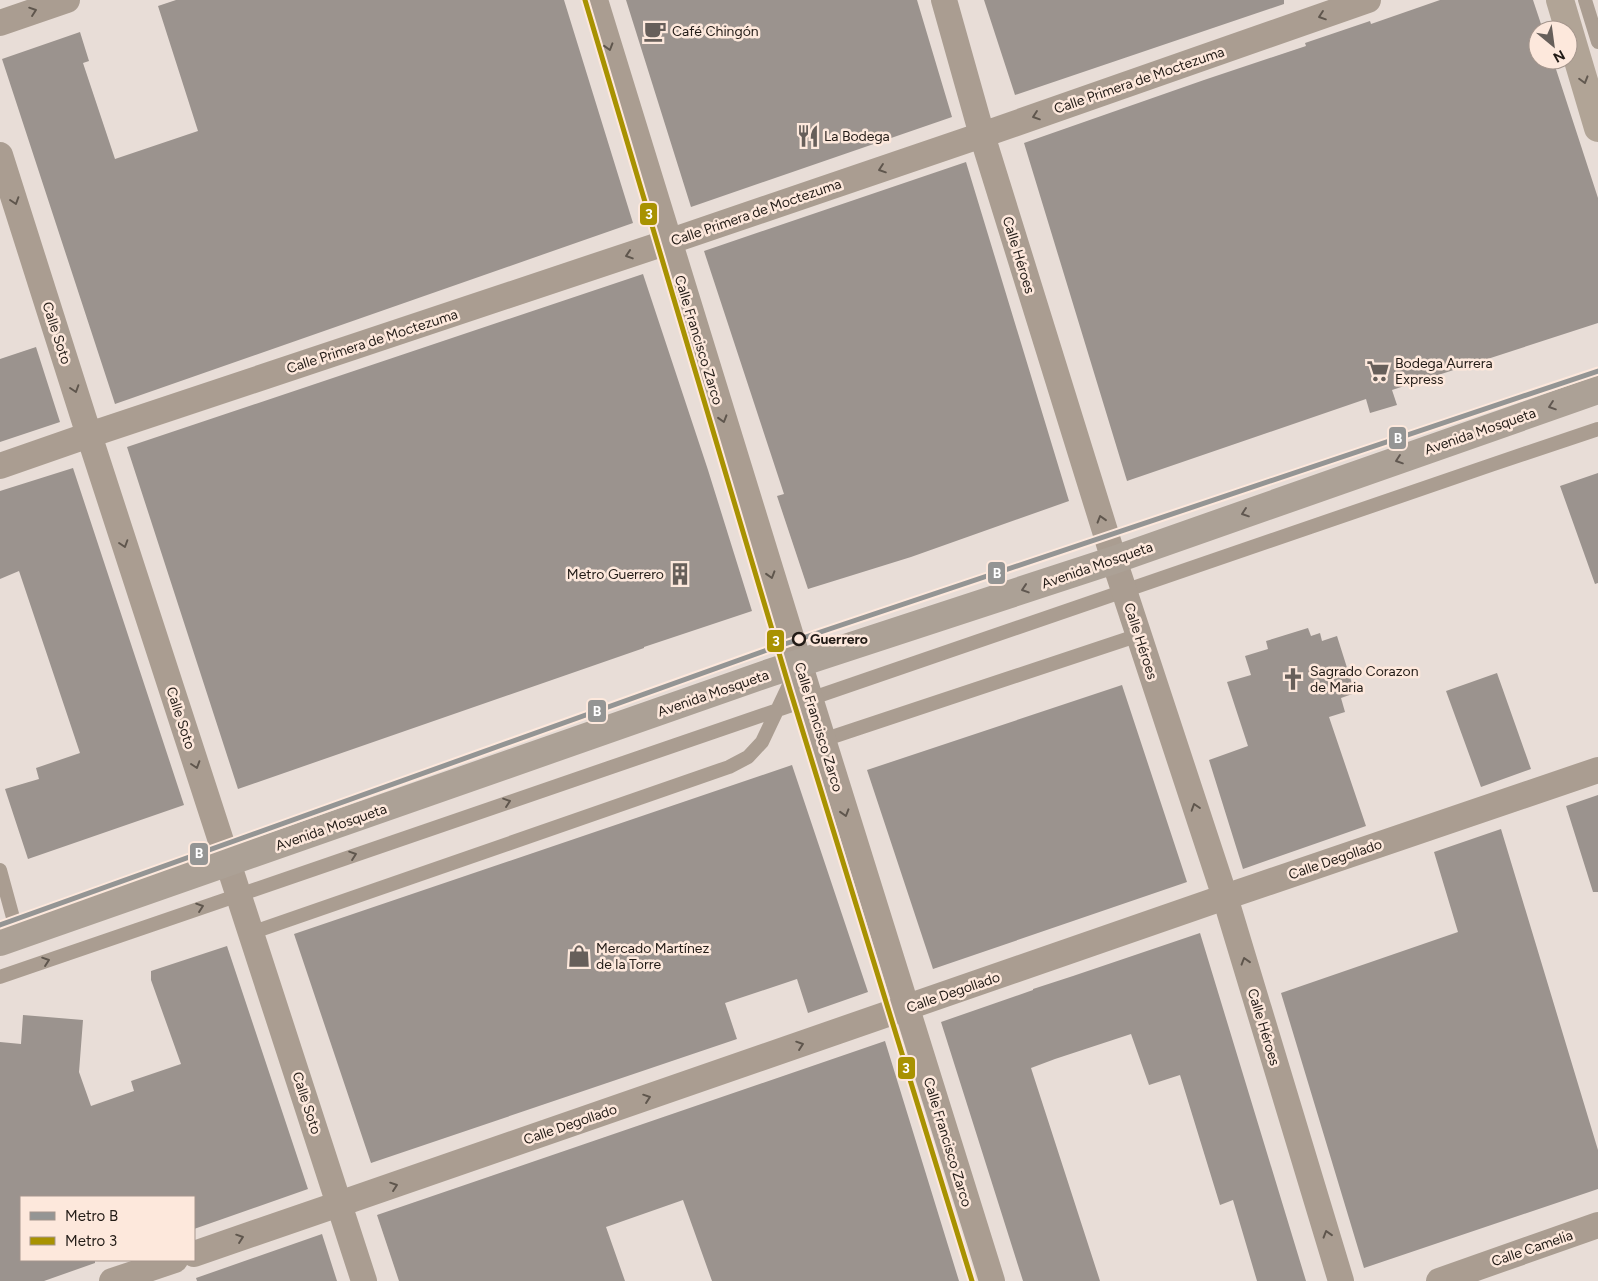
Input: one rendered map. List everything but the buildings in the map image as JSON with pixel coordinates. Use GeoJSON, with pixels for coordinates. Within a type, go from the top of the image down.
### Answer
{"type":"FeatureCollection","features":[{"type":"Feature","properties":{"kind":"main road"},"geometry":{"type":"LineString","coordinates":[[1560,0],[1598,128]]}},
{"type":"Feature","properties":{"kind":"main road","name":"Avenida Mosqueta"},"geometry":{"type":"LineString","coordinates":[[9,939],[799,663],[1114,560],[1598,390]]}},
{"type":"Feature","properties":{"kind":"street"},"geometry":{"type":"LineString","coordinates":[[0,23],[67,0]]}},
{"type":"Feature","properties":{"kind":"street","name":"Calle Francisco Zarco"},"geometry":{"type":"LineString","coordinates":[[595,0],[668,242],[992,1281]]}},
{"type":"Feature","properties":{"kind":"street","name":"Calle Héroes"},"geometry":{"type":"LineString","coordinates":[[944,0],[982,135],[1114,560],[1225,897],[1341,1281]]}},
{"type":"Feature","properties":{"kind":"street","name":"Calle Primera de Moctezuma"},"geometry":{"type":"LineString","coordinates":[[0,466],[668,242],[1368,0]]}},
{"type":"Feature","properties":{"kind":"street","name":"Calle Soto"},"geometry":{"type":"LineString","coordinates":[[0,155],[364,1281]]}},
{"type":"Feature","properties":{"kind":"street","name":"Calle Degollado"},"geometry":{"type":"LineString","coordinates":[[195,1254],[1598,770]]}},
{"type":"Feature","properties":{"kind":"street","name":"Calle Camelia"},"geometry":{"type":"LineString","coordinates":[[1438,1281],[1598,1225]]}},
{"type":"Feature","properties":{"kind":"street"},"geometry":{"type":"LineString","coordinates":[[112,1281],[172,1261]]}},
{"type":"Feature","properties":{"kind":"lane"},"geometry":{"type":"LineString","coordinates":[[1585,0],[1598,42]]}},
{"type":"Feature","properties":{"kind":"lane"},"geometry":{"type":"LineString","coordinates":[[0,977],[810,698],[1598,430]]}},
{"type":"Feature","properties":{"kind":"lane"},"geometry":{"type":"LineString","coordinates":[[823,740],[1139,635]]}},
{"type":"Feature","properties":{"kind":"lane"},"geometry":{"type":"LineString","coordinates":[[251,933],[729,767],[748,757],[762,742],[799,663]]}},
{"type":"Feature","properties":{"kind":"lane"},"geometry":{"type":"LineString","coordinates":[[0,870],[9,939]]}},
{"type":"Feature","properties":{"kind":"metro line","name":"3"},"geometry":{"type":"LineString","coordinates":[[585,0],[790,690],[972,1281]]}},
{"type":"Feature","properties":{"kind":"metro line","name":"B"},"geometry":{"type":"LineString","coordinates":[[0,925],[767,650],[1598,371]]}},
{"type":"Feature","properties":{"kind":"place","name":"Café Chingón"},"geometry":{"type":"Point","coordinates":[655,31]}},
{"type":"Feature","properties":{"kind":"place","name":"La Bodega"},"geometry":{"type":"Point","coordinates":[808,136]}},
{"type":"Feature","properties":{"kind":"place","name":"Bodega Aurrera Express"},"geometry":{"type":"Point","coordinates":[1378,371]}},
{"type":"Feature","properties":{"kind":"place","name":"Metro Guerrero"},"geometry":{"type":"Point","coordinates":[680,574]}},
{"type":"Feature","properties":{"kind":"place","name":"Guerrero"},"geometry":{"type":"Point","coordinates":[799,639]}},
{"type":"Feature","properties":{"kind":"place","name":"Sagrado Corazon de Maria"},"geometry":{"type":"Point","coordinates":[1293,679]}},
{"type":"Feature","properties":{"kind":"place","name":"Mercado Martínez de la Torre"},"geometry":{"type":"Point","coordinates":[579,956]}}]}
